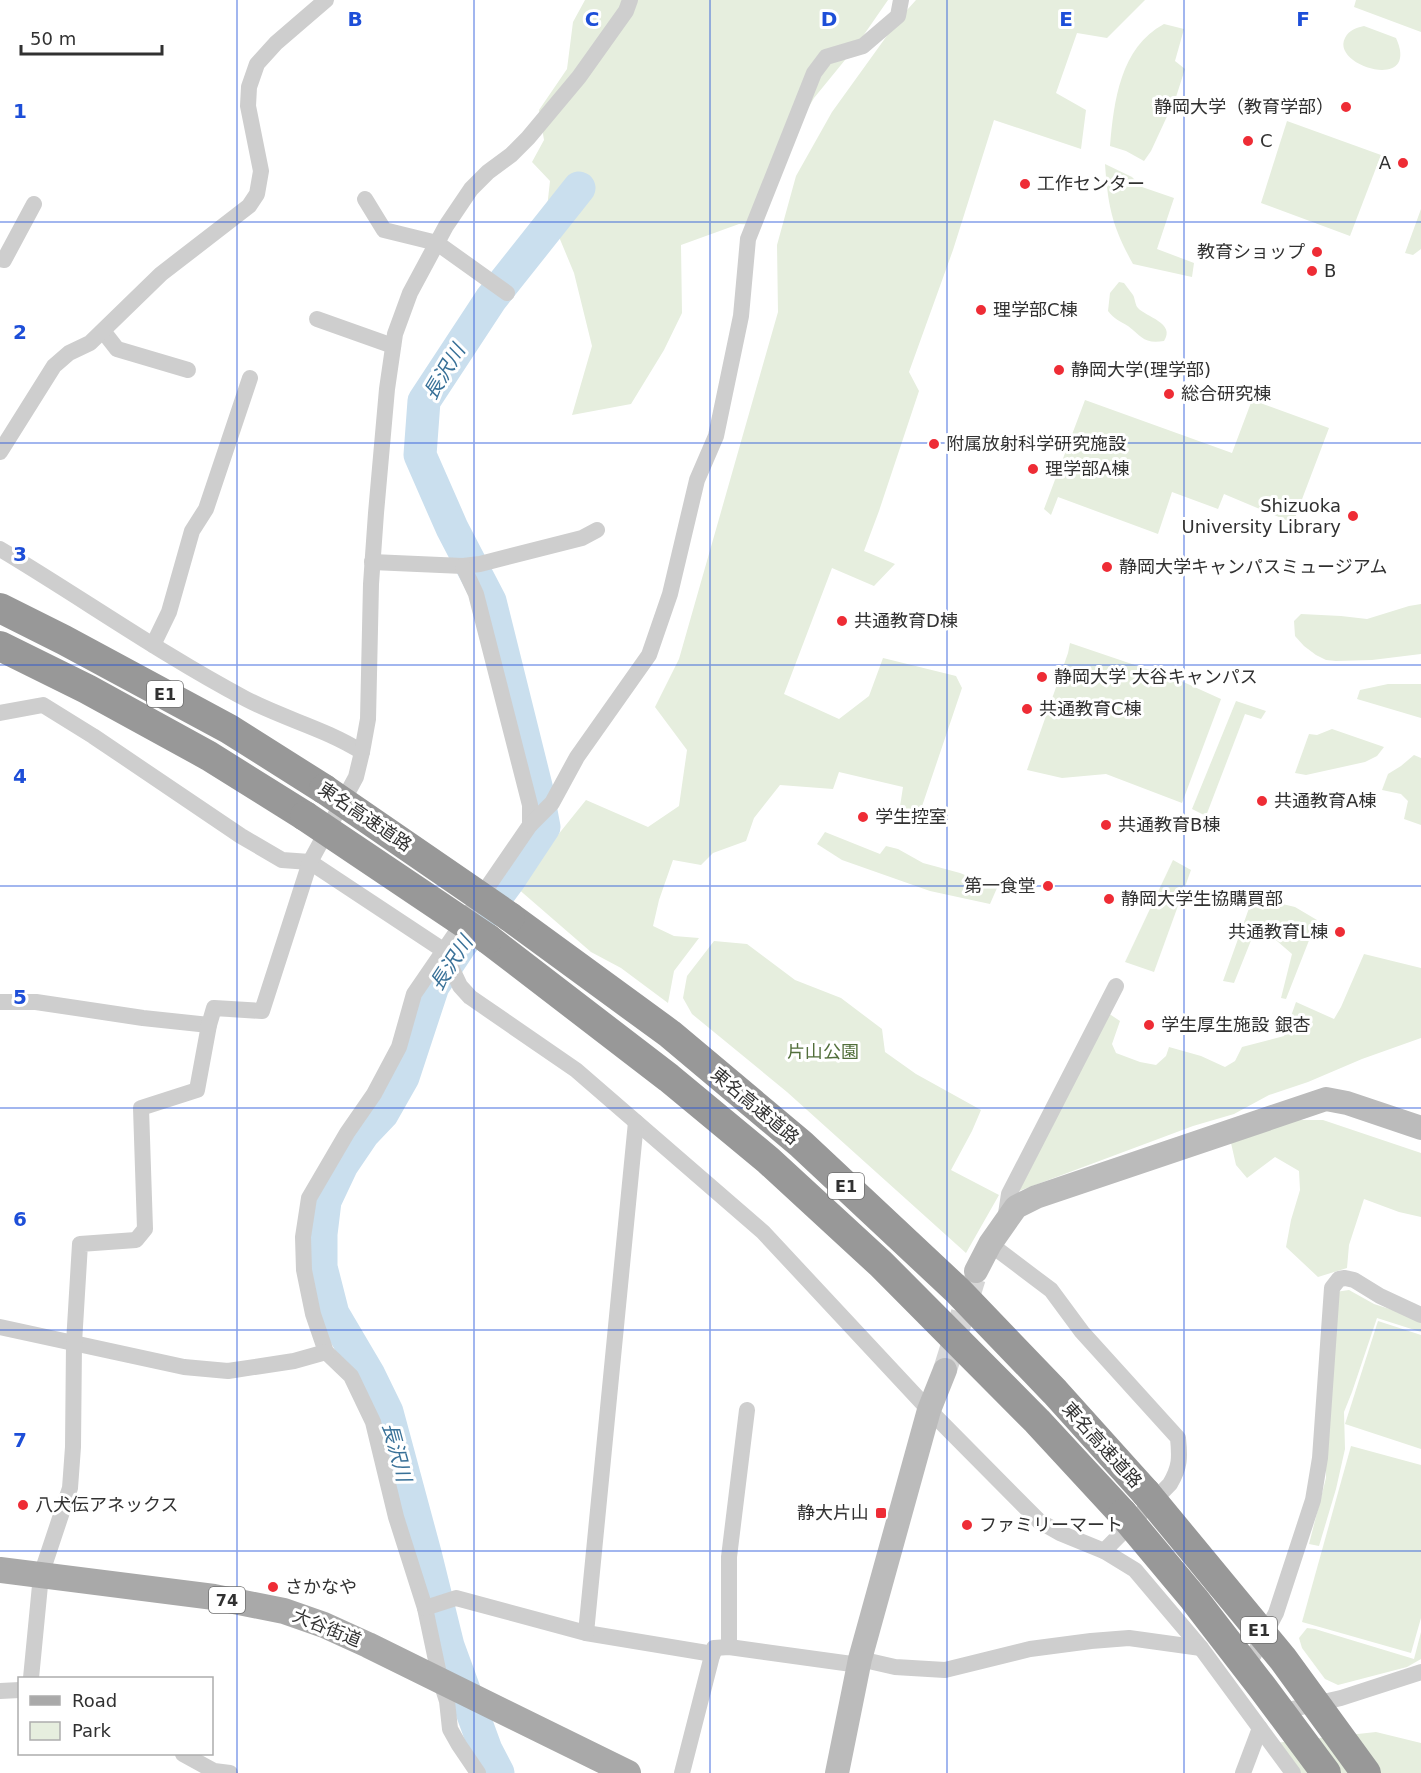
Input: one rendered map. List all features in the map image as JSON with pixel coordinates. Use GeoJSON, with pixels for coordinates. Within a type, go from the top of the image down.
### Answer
{"type":"FeatureCollection","features":[{"type":"Feature","properties":{"kind":"highway","name":"東名高速道路"},"geometry":{"type":"LineString","coordinates":[[0,608],[229,729],[324,789],[510,917],[670,1034],[801,1144],[958,1291],[1146,1493],[1283,1659],[1366,1773]]}},
{"type":"Feature","properties":{"kind":"highway","name":"東名高速道路"},"geometry":{"type":"LineString","coordinates":[[0,646],[87,689],[199,750],[305,816],[488,939],[669,1077],[768,1160],[881,1264],[1036,1421],[1123,1514],[1263,1687],[1326,1773]]}},
{"type":"Feature","properties":{"kind":"main road","name":"大谷街道"},"geometry":{"type":"LineString","coordinates":[[0,1570],[214,1597],[284,1611],[324,1626],[440,1680],[627,1773]]}},
{"type":"Feature","properties":{"kind":"street"},"geometry":{"type":"LineString","coordinates":[[0,452],[54,366],[69,353],[90,343],[161,274],[249,206],[257,194],[261,171],[248,106],[249,87],[257,64],[276,43],[326,0]]}},
{"type":"Feature","properties":{"kind":"street"},"geometry":{"type":"LineString","coordinates":[[31,1677],[41,1575],[70,1488],[73,1447],[74,1343],[80,1244],[136,1240],[145,1229],[141,1108],[197,1090],[214,1008],[262,1011],[310,862],[356,777],[368,718],[372,562],[387,389],[395,334],[410,292],[446,226],[471,189],[528,138],[579,77],[626,11],[630,0]]}},
{"type":"Feature","properties":{"kind":"street"},"geometry":{"type":"LineString","coordinates":[[478,1773],[450,1729],[447,1701],[440,1680],[426,1608],[396,1517],[373,1422],[351,1376],[326,1352],[313,1314],[303,1270],[303,1238],[309,1198],[347,1133],[374,1094],[399,1047],[414,993],[530,824],[552,803],[577,758],[649,655],[670,594],[697,480],[716,436],[741,316],[748,239],[814,73],[826,57],[863,46],[898,16],[901,0]]}},
{"type":"Feature","properties":{"kind":"street"},"geometry":{"type":"LineString","coordinates":[[364,199],[384,230],[437,243],[501,288]]}},
{"type":"Feature","properties":{"kind":"street"},"geometry":{"type":"LineString","coordinates":[[0,259],[4,260],[34,204]]}},
{"type":"Feature","properties":{"kind":"street"},"geometry":{"type":"LineString","coordinates":[[317,319],[393,346]]}},
{"type":"Feature","properties":{"kind":"street"},"geometry":{"type":"LineString","coordinates":[[103,331],[117,350],[188,370]]}},
{"type":"Feature","properties":{"kind":"street"},"geometry":{"type":"LineString","coordinates":[[153,645],[169,612],[192,531],[206,509],[250,378]]}},
{"type":"Feature","properties":{"kind":"street"},"geometry":{"type":"LineString","coordinates":[[372,562],[469,565],[582,538],[597,530]]}},
{"type":"Feature","properties":{"kind":"street"},"geometry":{"type":"LineString","coordinates":[[0,549],[153,645],[248,700],[342,739],[362,752]]}},
{"type":"Feature","properties":{"kind":"street"},"geometry":{"type":"LineString","coordinates":[[469,565],[530,805],[530,824]]}},
{"type":"Feature","properties":{"kind":"street"},"geometry":{"type":"LineString","coordinates":[[0,713],[43,705],[242,836],[282,860],[310,862],[443,951],[460,986],[470,997],[576,1070],[763,1232],[929,1410],[1039,1521],[1060,1533],[1104,1551],[1135,1570],[1201,1648],[1293,1773]]}},
{"type":"Feature","properties":{"kind":"street"},"geometry":{"type":"LineString","coordinates":[[1005,1221],[1009,1194],[1116,986]]}},
{"type":"Feature","properties":{"kind":"street"},"geometry":{"type":"LineString","coordinates":[[0,1002],[36,1002],[209,1025]]}},
{"type":"Feature","properties":{"kind":"street"},"geometry":{"type":"LineString","coordinates":[[976,1271],[990,1244],[1016,1207],[1036,1197],[1326,1099],[1347,1103],[1421,1128]]}},
{"type":"Feature","properties":{"kind":"street"},"geometry":{"type":"LineString","coordinates":[[586,1633],[636,1122]]}},
{"type":"Feature","properties":{"kind":"street"},"geometry":{"type":"LineString","coordinates":[[990,1244],[1051,1290],[1082,1332],[1178,1438],[1179,1464],[1170,1484],[1104,1551]]}},
{"type":"Feature","properties":{"kind":"street"},"geometry":{"type":"LineString","coordinates":[[1234,1693],[1276,1613],[1313,1500],[1320,1458],[1332,1288],[1339,1279],[1354,1280],[1380,1296],[1421,1315]]}},
{"type":"Feature","properties":{"kind":"street"},"geometry":{"type":"LineString","coordinates":[[0,1327],[184,1367],[228,1371],[294,1361],[326,1352]]}},
{"type":"Feature","properties":{"kind":"street"},"geometry":{"type":"LineString","coordinates":[[837,1773],[860,1662],[929,1410],[945,1370]]}},
{"type":"Feature","properties":{"kind":"street"},"geometry":{"type":"LineString","coordinates":[[729,1647],[729,1557],[747,1410]]}},
{"type":"Feature","properties":{"kind":"street"},"geometry":{"type":"LineString","coordinates":[[426,1608],[456,1598],[586,1633],[713,1654]]}},
{"type":"Feature","properties":{"kind":"street"},"geometry":{"type":"LineString","coordinates":[[682,1773],[714,1648],[729,1647],[895,1667],[945,1670],[1030,1649],[1091,1641],[1129,1638],[1201,1648]]}},
{"type":"Feature","properties":{"kind":"street"},"geometry":{"type":"LineString","coordinates":[[1256,1723],[1421,1672]]}},
{"type":"Feature","properties":{"kind":"street"},"geometry":{"type":"LineString","coordinates":[[0,1691],[18,1690]]}},
{"type":"Feature","properties":{"kind":"street"},"geometry":{"type":"LineString","coordinates":[[1243,1773],[1256,1723]]}},
{"type":"Feature","properties":{"kind":"street"},"geometry":{"type":"LineString","coordinates":[[185,1755],[214,1771],[230,1773]]}},
{"type":"Feature","properties":{"kind":"green space"},"geometry":{"type":"Polygon","coordinates":[[[585,0],[888,0],[854,49],[814,98],[773,168],[757,225],[739,224],[681,245],[682,313],[664,350],[631,404],[572,415],[592,346],[574,273],[547,208],[550,181],[532,162],[544,140],[539,110],[567,69],[573,22],[585,0]]]}},
{"type":"Feature","properties":{"kind":"green space"},"geometry":{"type":"Polygon","coordinates":[[[916,0],[1145,0],[1107,38],[1077,33],[1056,93],[1086,110],[1081,149],[994,120],[953,250],[909,372],[919,391],[864,551],[895,564],[874,586],[832,568],[784,694],[839,719],[869,696],[883,658],[956,676],[962,688],[917,821],[899,813],[903,787],[839,772],[833,789],[780,785],[754,818],[746,841],[713,853],[701,865],[673,860],[653,926],[674,936],[699,938],[674,971],[668,1003],[621,968],[591,952],[516,887],[586,800],[648,827],[679,806],[687,750],[655,707],[679,659],[778,312],[777,245],[796,176],[832,112],[899,19],[916,0]]]}},
{"type":"Feature","properties":{"kind":"green space"},"geometry":{"type":"Polygon","coordinates":[[[1356,0],[1421,0],[1421,32],[1354,7],[1356,0]]]}},
{"type":"Feature","properties":{"kind":"green space"},"geometry":{"type":"Polygon","coordinates":[[[1164,24],[1184,29],[1175,61],[1185,69],[1176,97],[1144,161],[1126,151],[1110,146],[1114,111],[1122,77],[1129,61],[1149,34],[1164,24]]]}},
{"type":"Feature","properties":{"kind":"green space"},"geometry":{"type":"Polygon","coordinates":[[[1364,26],[1396,38],[1400,55],[1396,65],[1387,70],[1374,69],[1350,58],[1344,48],[1345,38],[1351,31],[1364,26]]]}},
{"type":"Feature","properties":{"kind":"green space"},"geometry":{"type":"Polygon","coordinates":[[[1287,121],[1381,155],[1350,236],[1261,203],[1287,121]]]}},
{"type":"Feature","properties":{"kind":"green space"},"geometry":{"type":"Polygon","coordinates":[[[1105,164],[1132,177],[1142,187],[1174,198],[1157,249],[1194,263],[1192,277],[1133,264],[1112,216],[1105,164]]]}},
{"type":"Feature","properties":{"kind":"green space"},"geometry":{"type":"Polygon","coordinates":[[[1421,209],[1421,249],[1413,255],[1405,253],[1421,209]]]}},
{"type":"Feature","properties":{"kind":"green space"},"geometry":{"type":"Polygon","coordinates":[[[1119,282],[1124,283],[1133,295],[1138,308],[1163,325],[1167,335],[1164,341],[1144,339],[1108,311],[1110,293],[1119,282]]]}},
{"type":"Feature","properties":{"kind":"green space"},"geometry":{"type":"Polygon","coordinates":[[[1085,400],[1232,453],[1252,400],[1329,428],[1293,523],[1224,494],[1218,509],[1172,492],[1158,534],[1058,497],[1051,515],[1044,509],[1085,400]]]}},
{"type":"Feature","properties":{"kind":"green space"},"geometry":{"type":"Polygon","coordinates":[[[1421,604],[1421,654],[1372,660],[1326,660],[1304,646],[1295,636],[1294,621],[1301,614],[1367,619],[1421,604]]]}},
{"type":"Feature","properties":{"kind":"green space"},"geometry":{"type":"Polygon","coordinates":[[[1070,643],[1179,680],[1221,699],[1182,803],[1106,774],[1062,778],[1027,770],[1070,643]]]}},
{"type":"Feature","properties":{"kind":"green space"},"geometry":{"type":"Polygon","coordinates":[[[1388,684],[1421,684],[1421,718],[1357,699],[1360,690],[1388,684]]]}},
{"type":"Feature","properties":{"kind":"green space"},"geometry":{"type":"Polygon","coordinates":[[[1236,701],[1266,711],[1261,719],[1245,714],[1206,816],[1192,809],[1236,701]]]}},
{"type":"Feature","properties":{"kind":"green space"},"geometry":{"type":"Polygon","coordinates":[[[1332,729],[1384,747],[1377,756],[1365,762],[1306,775],[1295,773],[1309,734],[1317,735],[1332,729]]]}},
{"type":"Feature","properties":{"kind":"green space"},"geometry":{"type":"Polygon","coordinates":[[[1414,755],[1421,758],[1421,825],[1404,819],[1408,801],[1401,794],[1382,790],[1388,774],[1414,755]]]}},
{"type":"Feature","properties":{"kind":"green space"},"geometry":{"type":"Polygon","coordinates":[[[825,832],[880,854],[886,846],[898,849],[923,863],[960,873],[997,888],[990,904],[930,891],[842,860],[817,844],[825,832]]]}},
{"type":"Feature","properties":{"kind":"green space"},"geometry":{"type":"Polygon","coordinates":[[[1173,860],[1191,870],[1154,972],[1125,962],[1173,860]]]}},
{"type":"Feature","properties":{"kind":"green space"},"geometry":{"type":"Polygon","coordinates":[[[1253,897],[1295,907],[1317,920],[1286,999],[1281,998],[1292,954],[1277,941],[1252,938],[1234,983],[1223,981],[1253,897]]]}},
{"type":"Feature","properties":{"kind":"green space","name":"片山公園"},"geometry":{"type":"Polygon","coordinates":[[[714,941],[747,944],[795,980],[841,998],[882,1029],[885,1052],[916,1074],[981,1110],[951,1170],[999,1195],[966,1253],[787,1092],[692,1014],[683,998],[687,976],[714,941]]]}},
{"type":"Feature","properties":{"kind":"green space"},"geometry":{"type":"Polygon","coordinates":[[[1364,954],[1421,968],[1421,1038],[1269,1095],[1234,1114],[1193,1126],[1019,1191],[1108,1013],[1120,1021],[1112,1044],[1116,1053],[1156,1065],[1166,1056],[1169,1047],[1201,1056],[1225,1067],[1235,1061],[1242,1047],[1284,1036],[1296,1002],[1334,1019],[1364,954]]]}},
{"type":"Feature","properties":{"kind":"green space"},"geometry":{"type":"Polygon","coordinates":[[[1297,1120],[1323,1120],[1421,1153],[1421,1217],[1399,1212],[1364,1199],[1349,1245],[1347,1268],[1318,1277],[1286,1247],[1300,1190],[1299,1171],[1275,1157],[1247,1178],[1236,1165],[1231,1143],[1297,1120]]]}},
{"type":"Feature","properties":{"kind":"green space"},"geometry":{"type":"Polygon","coordinates":[[[1349,1290],[1374,1304],[1421,1319],[1421,1332],[1377,1318],[1344,1412],[1345,1449],[1319,1546],[1309,1544],[1326,1478],[1328,1293],[1349,1290]]]}},
{"type":"Feature","properties":{"kind":"green space"},"geometry":{"type":"Polygon","coordinates":[[[1378,1321],[1421,1335],[1421,1449],[1345,1424],[1378,1321]]]}},
{"type":"Feature","properties":{"kind":"green space"},"geometry":{"type":"Polygon","coordinates":[[[1351,1446],[1421,1465],[1421,1618],[1411,1653],[1302,1622],[1351,1446]]]}},
{"type":"Feature","properties":{"kind":"green space"},"geometry":{"type":"Polygon","coordinates":[[[1307,1628],[1414,1659],[1421,1632],[1421,1659],[1407,1667],[1338,1685],[1325,1679],[1302,1648],[1299,1638],[1307,1628]]]}},
{"type":"Feature","properties":{"kind":"green space"},"geometry":{"type":"Polygon","coordinates":[[[1376,1732],[1421,1743],[1421,1773],[1286,1773],[1266,1744],[1376,1732]]]}},
{"type":"Feature","properties":{"kind":"waterway","name":"長沢川"},"geometry":{"type":"LineString","coordinates":[[498,1773],[486,1750],[448,1646],[387,1412],[369,1375],[333,1314],[321,1267],[321,1234],[325,1201],[342,1165],[363,1134],[382,1114],[403,1077],[433,986],[544,827],[490,601],[452,528],[420,455],[424,401],[491,299],[579,188]]}},
{"type":"Feature","properties":{"kind":"tunnel"},"geometry":{"type":"LineString","coordinates":[[945,1370],[976,1271]]}},
{"type":"Feature","properties":{"kind":"place","name":"静岡大学（教育学部）"},"geometry":{"type":"Point","coordinates":[1346,107]}},
{"type":"Feature","properties":{"kind":"place","name":"C"},"geometry":{"type":"Point","coordinates":[1248,141]}},
{"type":"Feature","properties":{"kind":"place","name":"A"},"geometry":{"type":"Point","coordinates":[1403,163]}},
{"type":"Feature","properties":{"kind":"place","name":"工作センター"},"geometry":{"type":"Point","coordinates":[1025,184]}},
{"type":"Feature","properties":{"kind":"place","name":"教育ショップ"},"geometry":{"type":"Point","coordinates":[1317,252]}},
{"type":"Feature","properties":{"kind":"place","name":"B"},"geometry":{"type":"Point","coordinates":[1312,271]}},
{"type":"Feature","properties":{"kind":"place","name":"理学部C棟"},"geometry":{"type":"Point","coordinates":[981,310]}},
{"type":"Feature","properties":{"kind":"place","name":"静岡大学(理学部)"},"geometry":{"type":"Point","coordinates":[1059,370]}},
{"type":"Feature","properties":{"kind":"place","name":"総合研究棟"},"geometry":{"type":"Point","coordinates":[1169,394]}},
{"type":"Feature","properties":{"kind":"place","name":"附属放射科学研究施設"},"geometry":{"type":"Point","coordinates":[934,444]}},
{"type":"Feature","properties":{"kind":"place","name":"理学部A棟"},"geometry":{"type":"Point","coordinates":[1033,469]}},
{"type":"Feature","properties":{"kind":"place","name":"Shizuoka University Library"},"geometry":{"type":"Point","coordinates":[1353,516]}},
{"type":"Feature","properties":{"kind":"place","name":"静岡大学キャンパスミュージアム"},"geometry":{"type":"Point","coordinates":[1107,567]}},
{"type":"Feature","properties":{"kind":"place","name":"共通教育D棟"},"geometry":{"type":"Point","coordinates":[842,621]}},
{"type":"Feature","properties":{"kind":"place","name":"静岡大学 大谷キャンパス"},"geometry":{"type":"Point","coordinates":[1042,677]}},
{"type":"Feature","properties":{"kind":"place","name":"共通教育C棟"},"geometry":{"type":"Point","coordinates":[1027,709]}},
{"type":"Feature","properties":{"kind":"place","name":"共通教育A棟"},"geometry":{"type":"Point","coordinates":[1262,801]}},
{"type":"Feature","properties":{"kind":"place","name":"学生控室"},"geometry":{"type":"Point","coordinates":[863,817]}},
{"type":"Feature","properties":{"kind":"place","name":"共通教育B棟"},"geometry":{"type":"Point","coordinates":[1106,825]}},
{"type":"Feature","properties":{"kind":"place","name":"第一食堂"},"geometry":{"type":"Point","coordinates":[1048,886]}},
{"type":"Feature","properties":{"kind":"place","name":"静岡大学生協購買部"},"geometry":{"type":"Point","coordinates":[1109,899]}},
{"type":"Feature","properties":{"kind":"place","name":"共通教育L棟"},"geometry":{"type":"Point","coordinates":[1340,932]}},
{"type":"Feature","properties":{"kind":"place","name":"学生厚生施設 銀杏"},"geometry":{"type":"Point","coordinates":[1149,1025]}},
{"type":"Feature","properties":{"kind":"place","name":"八犬伝アネックス"},"geometry":{"type":"Point","coordinates":[23,1505]}},
{"type":"Feature","properties":{"kind":"place","name":"静大片山"},"geometry":{"type":"Point","coordinates":[881,1513]}},
{"type":"Feature","properties":{"kind":"place","name":"ファミリーマート"},"geometry":{"type":"Point","coordinates":[967,1525]}},
{"type":"Feature","properties":{"kind":"place","name":"さかなや"},"geometry":{"type":"Point","coordinates":[273,1587]}}]}
